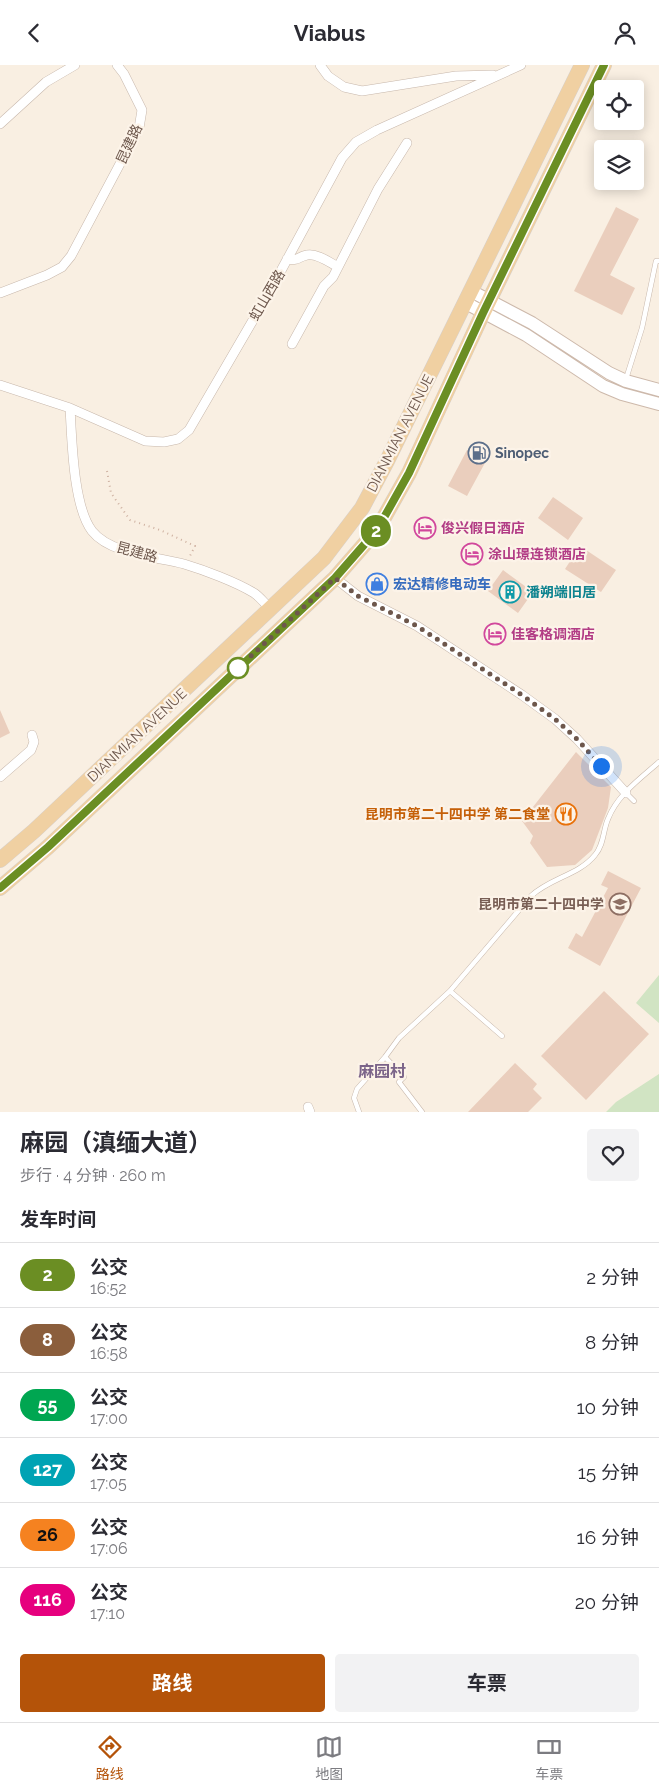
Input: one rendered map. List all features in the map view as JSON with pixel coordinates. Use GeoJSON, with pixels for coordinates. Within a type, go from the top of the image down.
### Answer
{"type":"FeatureCollection","features":[{"type":"Feature","properties":{"kind":"main road","name":"DIANMIAN AVENUE"},"geometry":{"type":"LineString","coordinates":[[0,860],[34,831],[324,558],[362,507],[582,65]]}},
{"type":"Feature","properties":{"kind":"main road","name":"DIANMIAN AVENUE"},"geometry":{"type":"LineString","coordinates":[[0,888],[48,847],[335,578],[377,530],[409,473],[486,307],[604,65]]}},
{"type":"Feature","properties":{"kind":"main road"},"geometry":{"type":"LineString","coordinates":[[468,297],[486,307],[603,386],[622,394],[659,404]]}},
{"type":"Feature","properties":{"kind":"main road"},"geometry":{"type":"LineString","coordinates":[[486,307],[532,323],[608,373],[626,381],[659,390]]}},
{"type":"Feature","properties":{"kind":"street"},"geometry":{"type":"LineString","coordinates":[[0,124],[46,82],[76,65]]}},
{"type":"Feature","properties":{"kind":"street","name":"昆建路"},"geometry":{"type":"LineString","coordinates":[[0,293],[47,275],[62,267],[71,256],[139,128],[142,110],[124,74],[117,65]]}},
{"type":"Feature","properties":{"kind":"street"},"geometry":{"type":"LineString","coordinates":[[320,65],[328,76],[344,87],[362,91],[456,76],[498,75]]}},
{"type":"Feature","properties":{"kind":"street","name":"虹山西路"},"geometry":{"type":"LineString","coordinates":[[0,385],[70,408],[145,441],[164,442],[178,439],[189,430],[287,259],[342,158],[356,142],[377,130],[521,65]]}},
{"type":"Feature","properties":{"kind":"street"},"geometry":{"type":"LineString","coordinates":[[292,344],[324,286],[333,277],[378,189],[407,143]]}},
{"type":"Feature","properties":{"kind":"street"},"geometry":{"type":"LineString","coordinates":[[287,259],[296,261],[305,255],[315,255],[338,267]]}},
{"type":"Feature","properties":{"kind":"street","name":"昆建路"},"geometry":{"type":"LineString","coordinates":[[70,408],[79,494],[85,516],[92,531],[107,543],[125,551],[186,565],[237,584],[255,594],[271,609]]}},
{"type":"Feature","properties":{"kind":"street"},"geometry":{"type":"LineString","coordinates":[[335,578],[358,596],[417,626],[555,719],[577,739],[626,793]]}},
{"type":"Feature","properties":{"kind":"street"},"geometry":{"type":"LineString","coordinates":[[0,777],[31,750],[34,742],[32,735]]}},
{"type":"Feature","properties":{"kind":"lane"},"geometry":{"type":"LineString","coordinates":[[626,381],[642,328],[656,261],[659,261]]}},
{"type":"Feature","properties":{"kind":"lane"},"geometry":{"type":"LineString","coordinates":[[359,1112],[354,1097],[358,1089],[399,1038],[450,991],[531,896],[547,884],[578,869],[597,853],[602,843],[607,819],[613,808],[659,762]]}},
{"type":"Feature","properties":{"kind":"lane"},"geometry":{"type":"LineString","coordinates":[[626,793],[634,801]]}},
{"type":"Feature","properties":{"kind":"lane"},"geometry":{"type":"LineString","coordinates":[[450,991],[502,1036]]}},
{"type":"Feature","properties":{"kind":"lane"},"geometry":{"type":"LineString","coordinates":[[385,1057],[404,1077],[399,1082],[422,1112]]}},
{"type":"Feature","properties":{"kind":"path"},"geometry":{"type":"LineString","coordinates":[[107,471],[111,493],[130,520],[160,530],[195,546],[186,565]]}},
{"type":"Feature","properties":{"kind":"green space"},"geometry":{"type":"Polygon","coordinates":[[[659,975],[659,1023],[636,1003],[659,975]]]}},
{"type":"Feature","properties":{"kind":"green space"},"geometry":{"type":"Polygon","coordinates":[[[659,1074],[659,1112],[606,1112],[616,1102],[659,1074]]]}},
{"type":"Feature","properties":{"kind":"building"},"geometry":{"type":"Polygon","coordinates":[[[616,207],[639,219],[610,275],[635,288],[622,315],[574,291],[616,207]]]}},
{"type":"Feature","properties":{"kind":"building"},"geometry":{"type":"Polygon","coordinates":[[[467,450],[486,461],[467,496],[448,486],[467,450]]]}},
{"type":"Feature","properties":{"kind":"building"},"geometry":{"type":"Polygon","coordinates":[[[553,497],[583,518],[568,540],[538,518],[553,497]]]}},
{"type":"Feature","properties":{"kind":"building"},"geometry":{"type":"Polygon","coordinates":[[[580,546],[616,570],[601,592],[565,569],[580,546]]]}},
{"type":"Feature","properties":{"kind":"building","name":"潘朔端旧居"},"geometry":{"type":"Polygon","coordinates":[[[503,570],[533,592],[518,613],[488,591],[503,570]]]}},
{"type":"Feature","properties":{"kind":"building"},"geometry":{"type":"Polygon","coordinates":[[[0,710],[10,733],[0,738],[0,710]]]}},
{"type":"Feature","properties":{"kind":"building","name":"昆明市第二十四中学 第二食堂"},"geometry":{"type":"Polygon","coordinates":[[[576,752],[611,787],[608,808],[592,850],[575,865],[547,867],[530,843],[533,836],[522,821],[576,752]]]}},
{"type":"Feature","properties":{"kind":"building"},"geometry":{"type":"Polygon","coordinates":[[[608,871],[641,888],[600,966],[568,948],[576,933],[582,937],[608,888],[601,885],[608,871]]]}},
{"type":"Feature","properties":{"kind":"building"},"geometry":{"type":"Polygon","coordinates":[[[604,991],[649,1034],[586,1100],[541,1056],[604,991]]]}},
{"type":"Feature","properties":{"kind":"building"},"geometry":{"type":"Polygon","coordinates":[[[515,1063],[537,1084],[533,1089],[542,1098],[528,1112],[468,1112],[515,1063]]]}},
{"type":"Feature","properties":{"kind":"bus line","name":"2"},"geometry":{"type":"LineString","coordinates":[[0,888],[48,847],[335,578],[377,530],[409,473],[483,313],[604,65]]}},
{"type":"Feature","properties":{"kind":"place","name":"Sinopec"},"geometry":{"type":"Point","coordinates":[479,453]}},
{"type":"Feature","properties":{"kind":"place","name":"俊兴假日酒店"},"geometry":{"type":"Point","coordinates":[425,528]}},
{"type":"Feature","properties":{"kind":"place","name":"涂山璟连锁酒店"},"geometry":{"type":"Point","coordinates":[472,554]}},
{"type":"Feature","properties":{"kind":"place","name":"宏达精修电动车"},"geometry":{"type":"Point","coordinates":[377,584]}},
{"type":"Feature","properties":{"kind":"place","name":"潘朔端旧居"},"geometry":{"type":"Point","coordinates":[510,592]}},
{"type":"Feature","properties":{"kind":"place","name":"佳客格调酒店"},"geometry":{"type":"Point","coordinates":[495,634]}},
{"type":"Feature","properties":{"kind":"place","name":"昆明市第二十四中学 第二食堂"},"geometry":{"type":"Point","coordinates":[566,814]}},
{"type":"Feature","properties":{"kind":"place","name":"昆明市第二十四中学"},"geometry":{"type":"Point","coordinates":[620,904]}},
{"type":"Feature","properties":{"kind":"district","name":"麻园村"},"geometry":{"type":"Point","coordinates":[382,1071]}},
{"type":"Feature","properties":{"kind":"route"},"geometry":{"type":"LineString","coordinates":[[238,668],[335,578],[358,596],[417,626],[522,695],[555,719],[577,739],[601,766]]}}]}
